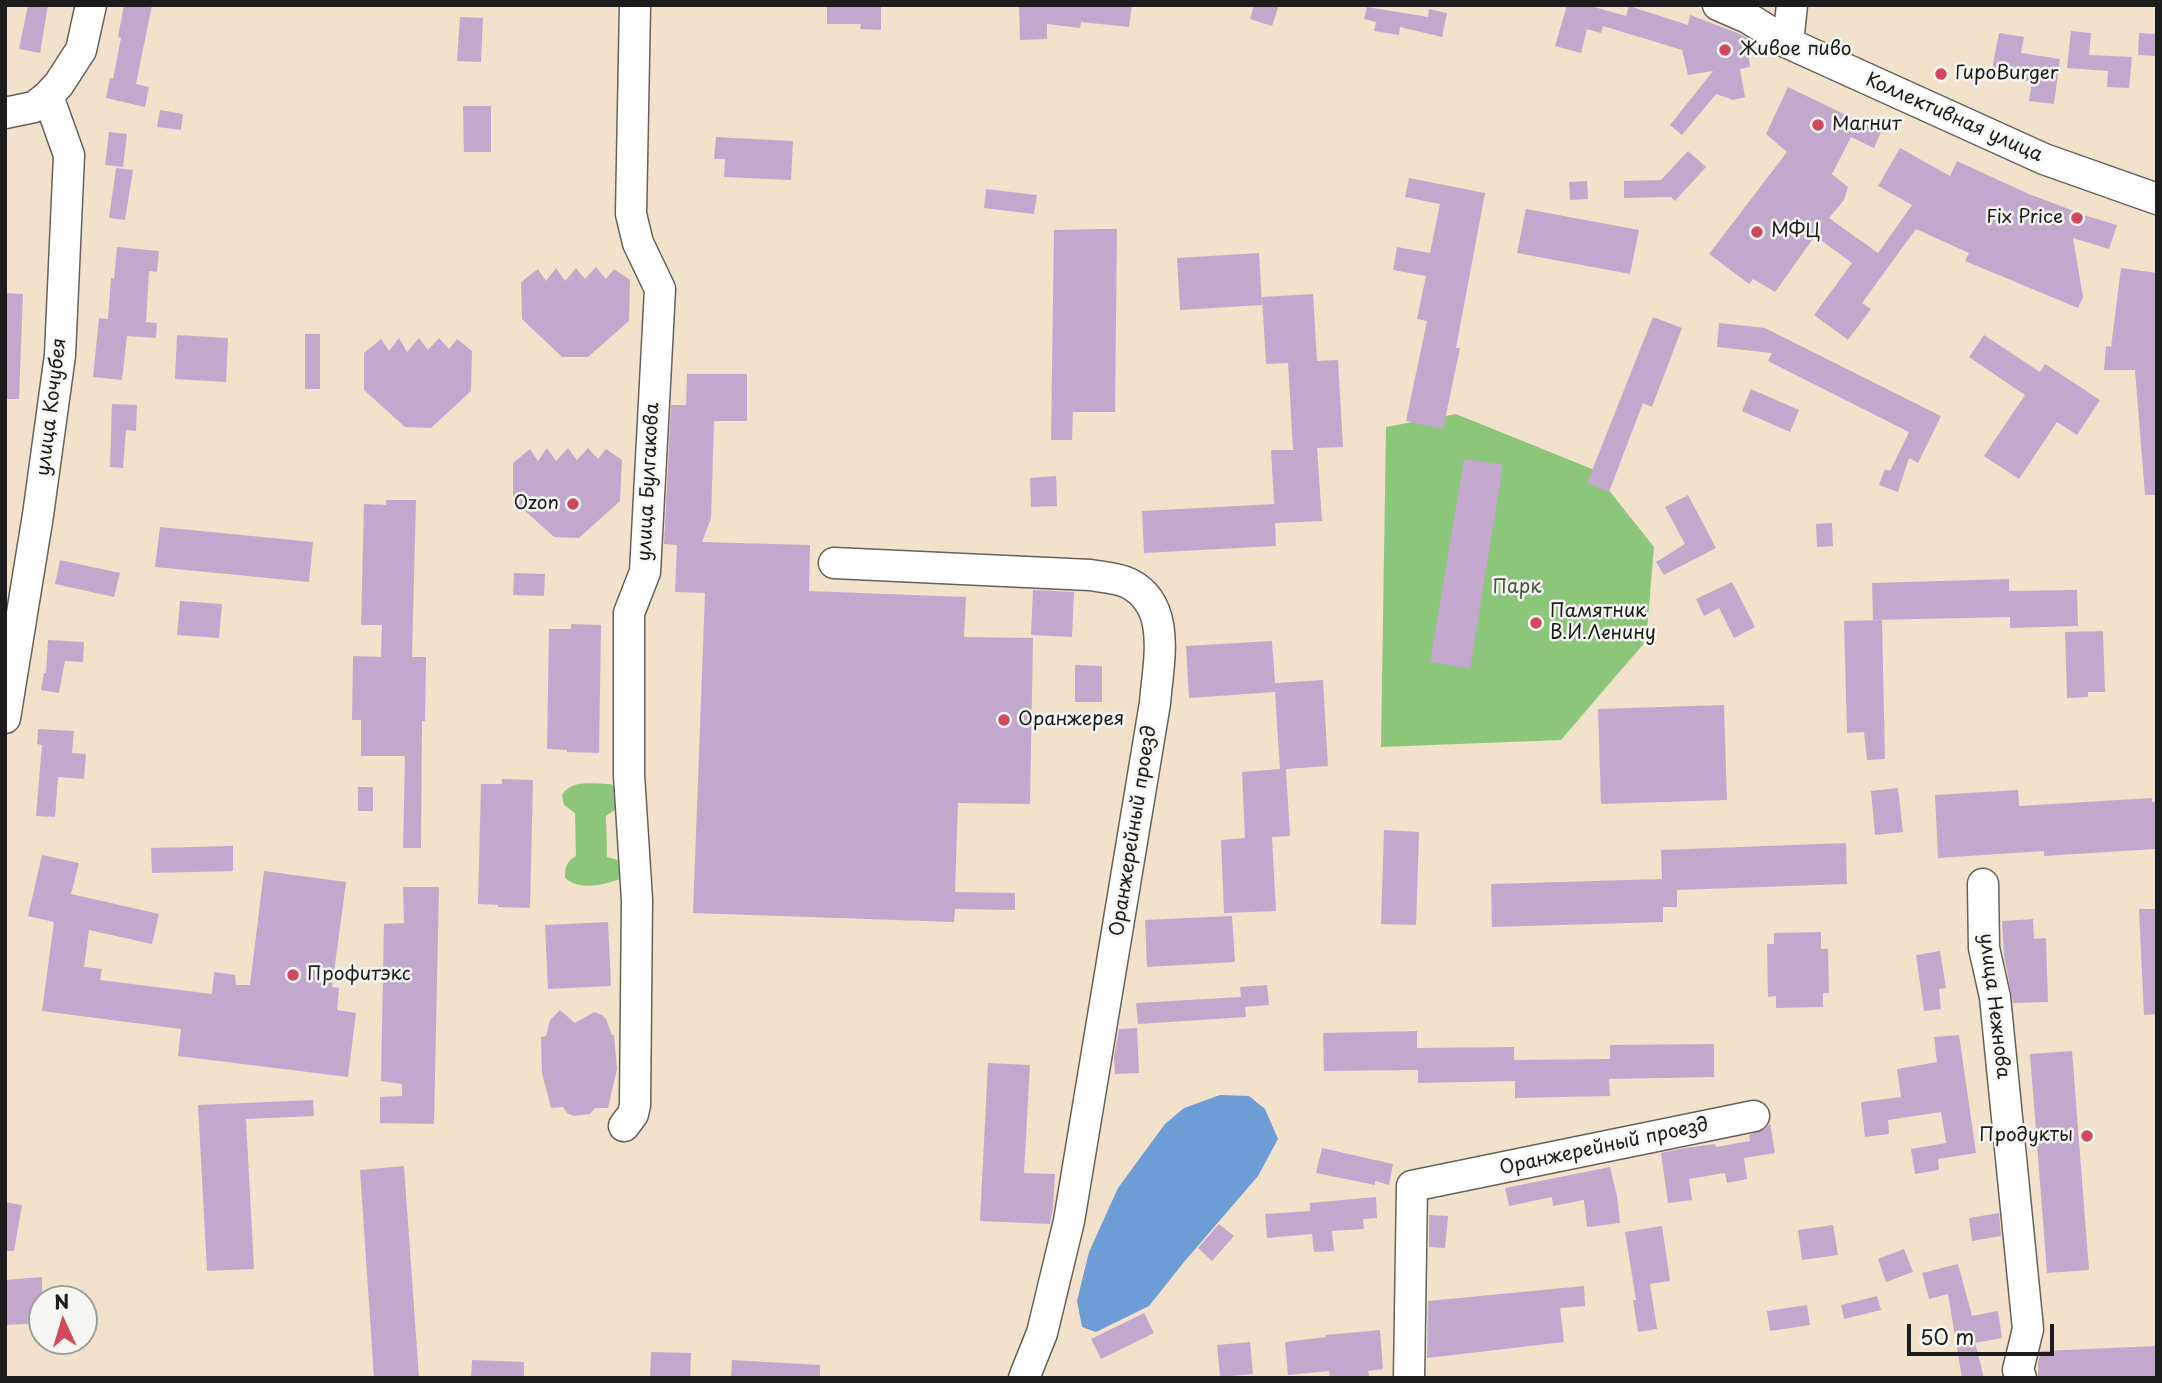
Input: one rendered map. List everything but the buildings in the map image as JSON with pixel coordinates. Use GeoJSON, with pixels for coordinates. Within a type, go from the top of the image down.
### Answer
{"type":"FeatureCollection","features":[{"type":"Feature","properties":{"kind":"street"},"geometry":{"type":"LineString","coordinates":[[5,113],[34,107],[48,96],[81,50],[91,5]]}},
{"type":"Feature","properties":{"kind":"street","name":"улица Булгакова"},"geometry":{"type":"LineString","coordinates":[[624,1126],[633,1114],[635,1091],[637,900],[629,775],[629,613],[645,572],[660,289],[638,243],[631,214],[635,5]]}},
{"type":"Feature","properties":{"kind":"street","name":"Коллективная улица"},"geometry":{"type":"LineString","coordinates":[[1718,5],[1748,18],[1788,43],[2044,159],[2157,199]]}},
{"type":"Feature","properties":{"kind":"street"},"geometry":{"type":"LineString","coordinates":[[1788,43],[1792,5]]}},
{"type":"Feature","properties":{"kind":"street","name":"улица Кочубея"},"geometry":{"type":"LineString","coordinates":[[5,718],[38,515],[60,355],[69,155],[48,96]]}},
{"type":"Feature","properties":{"kind":"street","name":"Оранжерейный проезд"},"geometry":{"type":"LineString","coordinates":[[834,563],[1090,575],[1128,582],[1150,599],[1161,629],[1155,703],[1069,1221],[1042,1333],[1024,1378]]}},
{"type":"Feature","properties":{"kind":"street","name":"улица Нежнова"},"geometry":{"type":"LineString","coordinates":[[1983,884],[1984,948],[1995,997],[2028,1329],[2018,1370],[2021,1378]]}},
{"type":"Feature","properties":{"kind":"street","name":"Оранжерейный проезд"},"geometry":{"type":"LineString","coordinates":[[1409,1378],[1412,1186],[1754,1116]]}},
{"type":"Feature","properties":{"kind":"green space","name":"Парк"},"geometry":{"type":"Polygon","coordinates":[[[1456,414],[1592,469],[1654,547],[1646,641],[1561,740],[1381,747],[1386,427],[1456,414]]]}},
{"type":"Feature","properties":{"kind":"green space"},"geometry":{"type":"Polygon","coordinates":[[[577,784],[610,784],[618,787],[619,807],[606,816],[607,857],[618,860],[620,879],[585,886],[571,882],[565,878],[565,871],[570,860],[576,856],[575,813],[564,805],[562,795],[577,784]]]}},
{"type":"Feature","properties":{"kind":"water"},"geometry":{"type":"Polygon","coordinates":[[[1220,1095],[1249,1096],[1265,1109],[1278,1139],[1258,1176],[1149,1306],[1096,1332],[1082,1327],[1077,1301],[1089,1252],[1118,1188],[1165,1124],[1184,1108],[1220,1095]]]}},
{"type":"Feature","properties":{"kind":"place","name":"Живое пиво"},"geometry":{"type":"Point","coordinates":[1725,50]}},
{"type":"Feature","properties":{"kind":"place","name":"ГироBurger"},"geometry":{"type":"Point","coordinates":[1941,74]}},
{"type":"Feature","properties":{"kind":"place","name":"Магнит"},"geometry":{"type":"Point","coordinates":[1818,125]}},
{"type":"Feature","properties":{"kind":"place","name":"Fix Price"},"geometry":{"type":"Point","coordinates":[2077,218]}},
{"type":"Feature","properties":{"kind":"place","name":"МФЦ"},"geometry":{"type":"Point","coordinates":[1757,232]}},
{"type":"Feature","properties":{"kind":"place","name":"Ozon"},"geometry":{"type":"Point","coordinates":[573,504]}},
{"type":"Feature","properties":{"kind":"place","name":"Памятник В.И.Ленину"},"geometry":{"type":"Point","coordinates":[1536,623]}},
{"type":"Feature","properties":{"kind":"place","name":"Оранжерея"},"geometry":{"type":"Point","coordinates":[1004,720]}},
{"type":"Feature","properties":{"kind":"place","name":"Профитэкс"},"geometry":{"type":"Point","coordinates":[293,975]}},
{"type":"Feature","properties":{"kind":"place","name":"Продукты"},"geometry":{"type":"Point","coordinates":[2087,1136]}}]}
